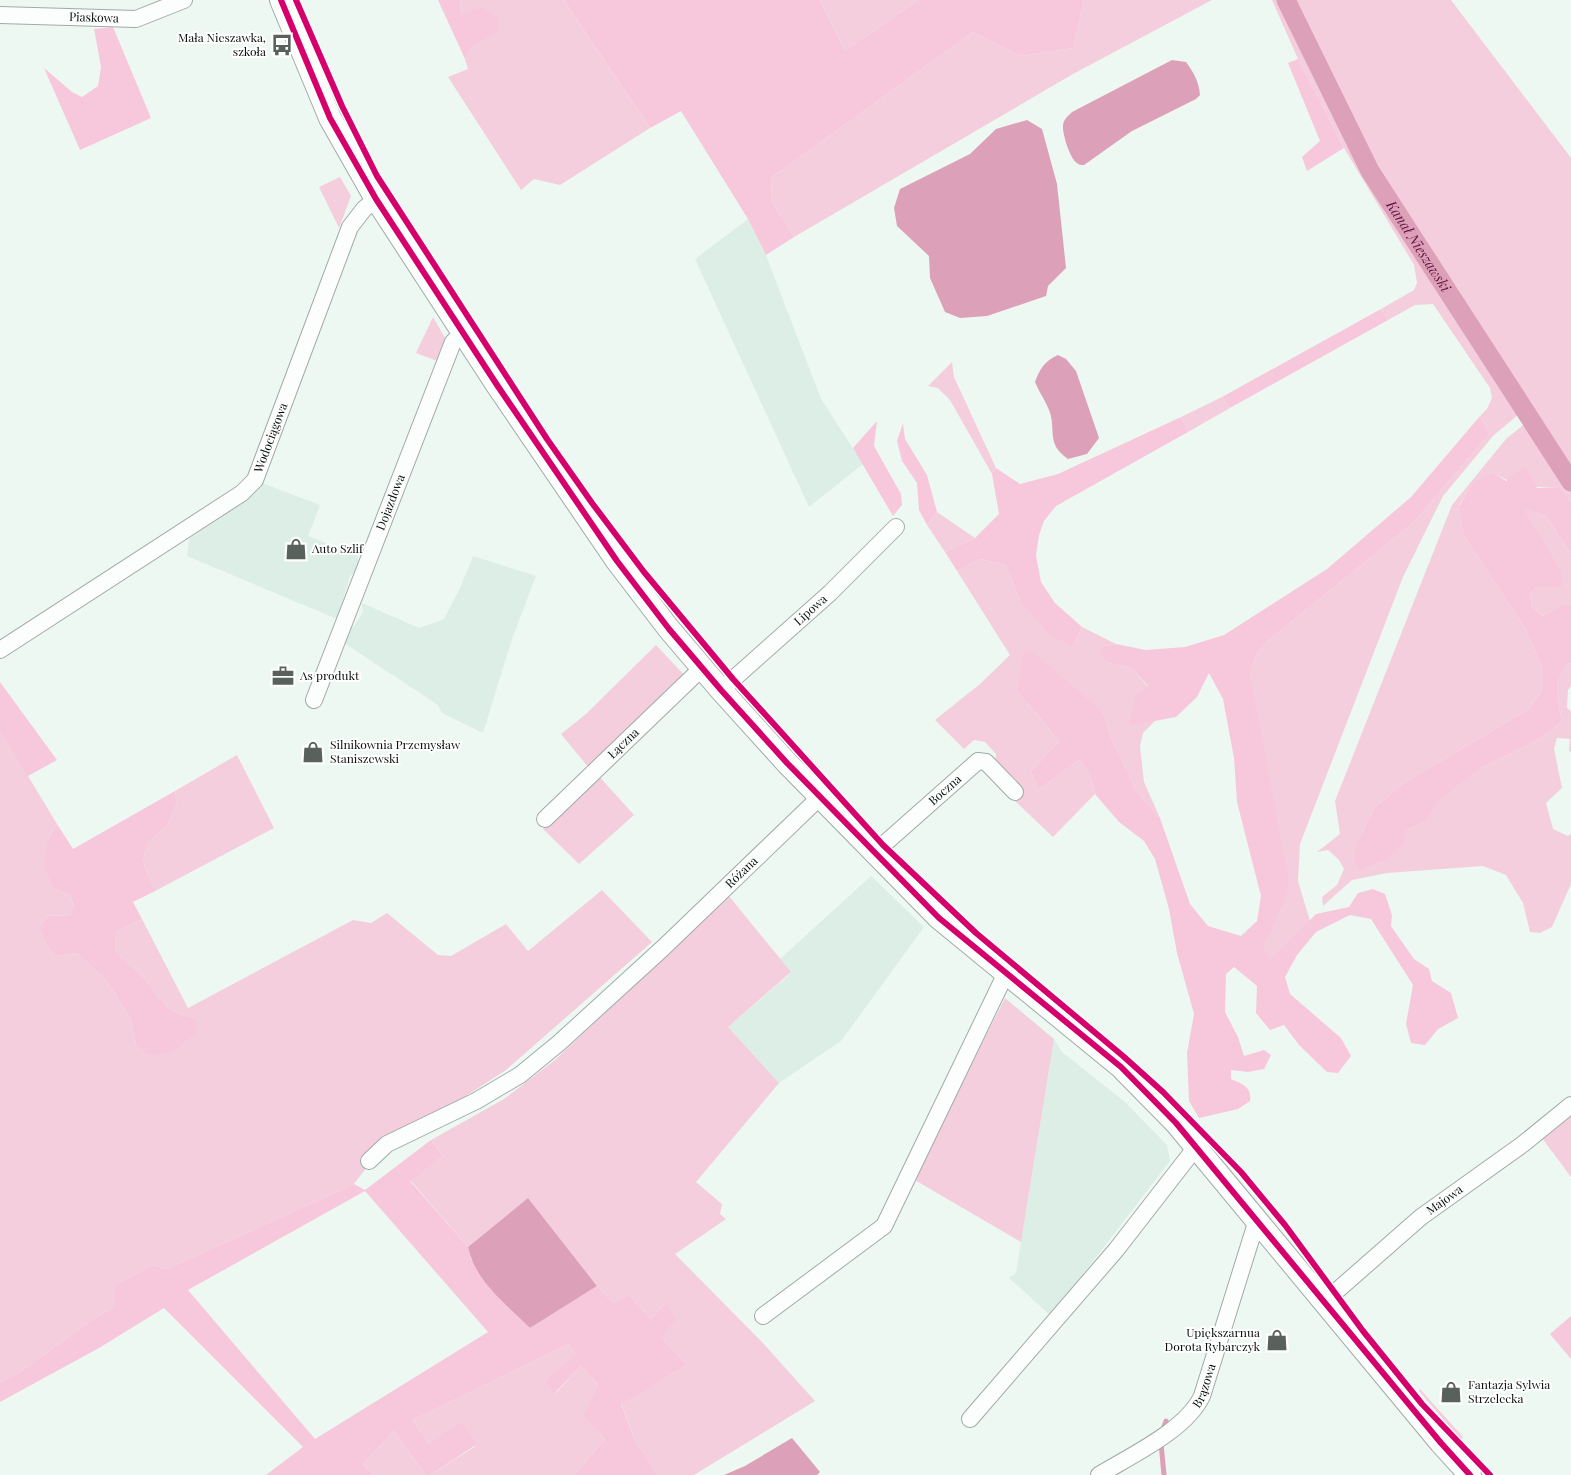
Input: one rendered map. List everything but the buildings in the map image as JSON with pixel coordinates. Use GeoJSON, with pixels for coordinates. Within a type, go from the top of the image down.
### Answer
{"type":"FeatureCollection","features":[{"type":"Feature","properties":{"kind":"main road"},"geometry":{"type":"LineString","coordinates":[[281,0],[330,118],[376,199],[462,334],[617,561],[669,629],[721,690],[820,797],[939,918],[1121,1067],[1176,1123],[1441,1443],[1470,1475]]}},
{"type":"Feature","properties":{"kind":"street","name":"Piaskowa"},"geometry":{"type":"LineString","coordinates":[[0,15],[136,19],[184,0]]}},
{"type":"Feature","properties":{"kind":"street","name":"Wodociągowa"},"geometry":{"type":"LineString","coordinates":[[0,650],[242,493],[255,480],[350,227],[364,209],[376,199]]}},
{"type":"Feature","properties":{"kind":"street","name":"Dojazdowa"},"geometry":{"type":"LineString","coordinates":[[314,700],[453,342],[462,334]]}},
{"type":"Feature","properties":{"kind":"street","name":"Lipowa"},"geometry":{"type":"LineString","coordinates":[[721,690],[830,593],[896,527]]}},
{"type":"Feature","properties":{"kind":"street","name":"Łączna"},"geometry":{"type":"LineString","coordinates":[[545,818],[702,668]]}},
{"type":"Feature","properties":{"kind":"street","name":"Boczna"},"geometry":{"type":"LineString","coordinates":[[874,853],[978,761],[986,762],[1015,792]]}},
{"type":"Feature","properties":{"kind":"street","name":"Różana"},"geometry":{"type":"LineString","coordinates":[[368,1161],[387,1144],[476,1101],[520,1075],[559,1043],[662,948],[820,797]]}},
{"type":"Feature","properties":{"kind":"street"},"geometry":{"type":"LineString","coordinates":[[763,1316],[884,1226],[1006,974]]}},
{"type":"Feature","properties":{"kind":"street","name":"Majowa"},"geometry":{"type":"LineString","coordinates":[[1324,1302],[1421,1217],[1523,1144],[1571,1105]]}},
{"type":"Feature","properties":{"kind":"street"},"geometry":{"type":"LineString","coordinates":[[970,1419],[1116,1250],[1196,1147]]}},
{"type":"Feature","properties":{"kind":"street","name":"Brązowa"},"geometry":{"type":"LineString","coordinates":[[1100,1475],[1186,1420],[1197,1406],[1202,1396],[1257,1220]]}},
{"type":"Feature","properties":{"kind":"shaded area"},"geometry":{"type":"Polygon","coordinates":[[[438,0],[460,0],[461,14],[482,8],[499,19],[497,32],[475,44],[465,59],[438,0]]]}},
{"type":"Feature","properties":{"kind":"shaded area"},"geometry":{"type":"Polygon","coordinates":[[[460,0],[564,0],[650,128],[560,185],[534,179],[521,190],[448,77],[468,69],[465,59],[475,44],[461,14],[460,0]]]}},
{"type":"Feature","properties":{"kind":"shaded area"},"geometry":{"type":"Polygon","coordinates":[[[564,0],[820,0],[845,51],[918,0],[1084,0],[1073,48],[1020,56],[973,32],[771,178],[772,202],[794,237],[766,255],[748,219],[681,111],[650,128],[564,0]]]}},
{"type":"Feature","properties":{"kind":"shaded area"},"geometry":{"type":"Polygon","coordinates":[[[820,0],[918,0],[845,51],[820,0]]]}},
{"type":"Feature","properties":{"kind":"shaded area"},"geometry":{"type":"Polygon","coordinates":[[[1084,0],[1212,0],[1073,74],[794,237],[772,202],[771,178],[973,32],[1020,56],[1073,48],[1084,0]]]}},
{"type":"Feature","properties":{"kind":"shaded area"},"geometry":{"type":"Polygon","coordinates":[[[1272,0],[1451,0],[1571,158],[1571,502],[1561,487],[1525,486],[1509,481],[1492,472],[1475,482],[1459,505],[1463,534],[1526,630],[1543,670],[1543,688],[1529,709],[1407,781],[1375,807],[1359,839],[1404,831],[1425,822],[1440,798],[1481,768],[1536,741],[1562,722],[1557,695],[1558,678],[1566,665],[1571,663],[1571,686],[1568,690],[1567,708],[1571,711],[1571,752],[1569,751],[1570,739],[1557,738],[1554,749],[1562,788],[1546,803],[1553,829],[1568,836],[1571,834],[1571,884],[1552,927],[1540,933],[1530,932],[1523,903],[1506,875],[1483,866],[1387,873],[1352,880],[1323,906],[1322,897],[1337,885],[1344,869],[1339,860],[1328,850],[1317,852],[1340,834],[1335,801],[1452,505],[1506,439],[1533,417],[1526,408],[1493,436],[1443,496],[1403,577],[1300,844],[1298,881],[1310,921],[1270,961],[1262,946],[1283,905],[1250,674],[1256,656],[1263,645],[1414,522],[1490,433],[1480,416],[1487,409],[1492,398],[1490,388],[1433,304],[1415,305],[1388,320],[1381,309],[1414,290],[1417,283],[1414,265],[1344,148],[1298,59],[1272,0]]]}},
{"type":"Feature","properties":{"kind":"shaded area"},"geometry":{"type":"Polygon","coordinates":[[[113,27],[151,118],[80,150],[44,68],[72,92],[82,97],[98,86],[101,67],[94,29],[113,27]]]}},
{"type":"Feature","properties":{"kind":"shaded area"},"geometry":{"type":"Polygon","coordinates":[[[1298,59],[1344,148],[1307,171],[1302,157],[1320,141],[1288,63],[1298,59]]]}},
{"type":"Feature","properties":{"kind":"shaded area"},"geometry":{"type":"Polygon","coordinates":[[[1172,60],[1186,62],[1196,78],[1200,95],[1196,99],[1132,131],[1084,165],[1074,161],[1064,134],[1065,119],[1072,112],[1172,60]]]}},
{"type":"Feature","properties":{"kind":"shaded area"},"geometry":{"type":"Polygon","coordinates":[[[1027,120],[1042,129],[1057,184],[1066,268],[1048,286],[1046,296],[987,316],[960,318],[945,312],[930,278],[929,256],[897,226],[894,208],[900,189],[970,154],[996,129],[1027,120]]]}},
{"type":"Feature","properties":{"kind":"shaded area"},"geometry":{"type":"Polygon","coordinates":[[[340,177],[351,196],[339,228],[319,187],[340,177]]]}},
{"type":"Feature","properties":{"kind":"shaded area"},"geometry":{"type":"Polygon","coordinates":[[[748,219],[766,255],[821,399],[863,464],[809,507],[695,259],[748,219]]]}},
{"type":"Feature","properties":{"kind":"shaded area"},"geometry":{"type":"Polygon","coordinates":[[[1381,309],[1388,320],[1230,408],[1222,397],[1381,309]]]}},
{"type":"Feature","properties":{"kind":"shaded area"},"geometry":{"type":"Polygon","coordinates":[[[433,317],[445,338],[440,362],[416,353],[433,317]]]}},
{"type":"Feature","properties":{"kind":"shaded area"},"geometry":{"type":"Polygon","coordinates":[[[1058,355],[1066,359],[1076,371],[1099,438],[1087,454],[1068,459],[1056,447],[1049,410],[1035,382],[1044,366],[1058,355]]]}},
{"type":"Feature","properties":{"kind":"shaded area"},"geometry":{"type":"Polygon","coordinates":[[[952,362],[954,377],[996,468],[992,474],[950,400],[938,388],[928,386],[952,362]]]}},
{"type":"Feature","properties":{"kind":"shaded area"},"geometry":{"type":"Polygon","coordinates":[[[1222,397],[1230,408],[1188,432],[1181,417],[1222,397]]]}},
{"type":"Feature","properties":{"kind":"shaded area"},"geometry":{"type":"Polygon","coordinates":[[[1480,416],[1490,433],[1414,522],[1263,645],[1256,656],[1250,674],[1289,882],[1283,905],[1263,946],[1270,960],[1316,914],[1349,907],[1358,893],[1373,889],[1385,894],[1392,915],[1391,926],[1414,959],[1429,969],[1432,981],[1451,993],[1458,1018],[1438,1029],[1425,1045],[1411,1043],[1406,1024],[1413,985],[1371,919],[1350,915],[1316,932],[1297,955],[1285,977],[1290,994],[1341,1038],[1351,1056],[1338,1073],[1327,1072],[1299,1045],[1284,1025],[1270,1030],[1256,1013],[1257,986],[1234,967],[1226,974],[1225,1012],[1238,1037],[1244,1056],[1264,1050],[1271,1055],[1264,1069],[1248,1072],[1231,1070],[1231,1079],[1243,1084],[1250,1092],[1250,1101],[1238,1109],[1199,1118],[1189,1101],[1187,1053],[1194,1014],[1177,953],[1169,909],[1155,859],[1144,841],[1119,822],[1095,794],[1090,774],[1079,760],[1038,790],[1031,771],[1059,742],[1017,692],[1024,651],[1035,654],[1103,712],[1112,740],[1137,792],[1160,818],[1190,904],[1208,926],[1241,936],[1257,921],[1261,896],[1237,802],[1234,758],[1223,699],[1209,673],[1197,697],[1176,717],[1128,726],[1136,696],[1148,686],[1132,668],[1108,663],[1100,655],[1104,646],[1116,644],[1146,650],[1185,647],[1224,635],[1327,569],[1411,497],[1480,416]]]}},
{"type":"Feature","properties":{"kind":"shaded area"},"geometry":{"type":"Polygon","coordinates":[[[1181,417],[1188,432],[1056,506],[1044,521],[1039,535],[1036,555],[1041,582],[1055,603],[1082,627],[1073,646],[1051,636],[1020,601],[1006,565],[980,559],[957,571],[945,552],[975,538],[999,514],[992,474],[996,468],[1020,484],[1058,474],[1181,417]]]}},
{"type":"Feature","properties":{"kind":"shaded area"},"geometry":{"type":"Polygon","coordinates":[[[877,421],[874,446],[901,494],[902,505],[893,516],[853,448],[877,421]]]}},
{"type":"Feature","properties":{"kind":"shaded area"},"geometry":{"type":"Polygon","coordinates":[[[903,423],[905,439],[927,475],[937,512],[927,525],[919,510],[917,483],[902,461],[897,441],[903,423]]]}},
{"type":"Feature","properties":{"kind":"shaded area"},"geometry":{"type":"Polygon","coordinates":[[[1526,467],[1537,488],[1561,487],[1571,502],[1571,554],[1546,516],[1523,508],[1561,571],[1562,587],[1537,586],[1530,595],[1532,607],[1543,616],[1560,606],[1571,606],[1571,663],[1566,665],[1558,679],[1557,695],[1562,722],[1536,741],[1481,768],[1441,798],[1425,822],[1404,831],[1403,845],[1384,860],[1360,870],[1353,859],[1359,839],[1375,807],[1407,781],[1529,709],[1543,688],[1543,670],[1526,630],[1463,534],[1459,506],[1474,482],[1492,472],[1506,481],[1526,467]]]}},
{"type":"Feature","properties":{"kind":"shaded area"},"geometry":{"type":"Polygon","coordinates":[[[262,483],[320,505],[308,536],[358,556],[358,569],[350,576],[337,619],[187,556],[189,539],[257,492],[262,483]]]}},
{"type":"Feature","properties":{"kind":"shaded area"},"geometry":{"type":"Polygon","coordinates":[[[1522,507],[1546,516],[1571,554],[1571,606],[1560,606],[1543,616],[1532,607],[1530,595],[1537,586],[1522,507]]]}},
{"type":"Feature","properties":{"kind":"shaded area"},"geometry":{"type":"Polygon","coordinates":[[[937,512],[975,538],[945,552],[927,525],[937,512]]]}},
{"type":"Feature","properties":{"kind":"shaded area"},"geometry":{"type":"Polygon","coordinates":[[[473,556],[536,576],[512,639],[483,733],[442,713],[438,705],[344,643],[348,629],[354,626],[363,612],[362,603],[419,628],[444,619],[460,588],[473,556]]]}},
{"type":"Feature","properties":{"kind":"shaded area"},"geometry":{"type":"Polygon","coordinates":[[[980,559],[1006,565],[1020,601],[1073,646],[1082,627],[1116,644],[1104,646],[1108,663],[1132,668],[1148,687],[1128,725],[1155,721],[1143,733],[1140,746],[1144,782],[1160,818],[1137,792],[1112,740],[1103,712],[1017,692],[1059,742],[1031,771],[1038,790],[1079,760],[1090,774],[1095,794],[1053,837],[1015,801],[1023,794],[995,765],[996,754],[985,742],[974,740],[964,749],[935,720],[980,684],[1010,655],[957,571],[980,559]]]}},
{"type":"Feature","properties":{"kind":"shaded area"},"geometry":{"type":"Polygon","coordinates":[[[656,645],[686,677],[589,768],[561,734],[586,714],[656,645]]]}},
{"type":"Feature","properties":{"kind":"shaded area"},"geometry":{"type":"Polygon","coordinates":[[[0,682],[57,760],[28,776],[0,730],[0,682]]]}},
{"type":"Feature","properties":{"kind":"shaded area"},"geometry":{"type":"Polygon","coordinates":[[[0,728],[29,768],[28,776],[57,824],[47,841],[54,888],[70,896],[74,907],[70,915],[48,916],[39,927],[45,943],[55,956],[77,953],[106,980],[131,1019],[136,1044],[195,1018],[169,1008],[139,973],[115,952],[116,932],[142,919],[188,1008],[353,920],[371,923],[387,913],[438,955],[451,956],[506,924],[528,951],[602,890],[652,942],[506,1070],[364,1162],[367,1167],[354,1184],[167,1269],[152,1265],[115,1285],[115,1306],[16,1375],[0,1382],[0,728]]]}},
{"type":"Feature","properties":{"kind":"shaded area"},"geometry":{"type":"Polygon","coordinates":[[[237,755],[274,828],[157,890],[151,884],[143,861],[148,842],[167,826],[177,803],[175,791],[237,755]]]}},
{"type":"Feature","properties":{"kind":"shaded area"},"geometry":{"type":"Polygon","coordinates":[[[598,775],[634,815],[579,864],[543,829],[598,775]]]}},
{"type":"Feature","properties":{"kind":"shaded area"},"geometry":{"type":"Polygon","coordinates":[[[175,791],[177,803],[167,826],[148,842],[143,861],[151,884],[157,890],[133,902],[142,919],[116,932],[115,952],[139,973],[169,1008],[195,1018],[196,1033],[171,1052],[149,1055],[136,1044],[131,1019],[106,980],[77,953],[55,956],[45,943],[39,927],[48,916],[70,915],[74,906],[70,896],[54,888],[45,867],[47,841],[57,824],[73,849],[175,791]]]}},
{"type":"Feature","properties":{"kind":"shaded area"},"geometry":{"type":"Polygon","coordinates":[[[871,876],[924,927],[841,1041],[779,1083],[728,1027],[791,973],[780,959],[871,876]]]}},
{"type":"Feature","properties":{"kind":"shaded area"},"geometry":{"type":"Polygon","coordinates":[[[729,896],[791,972],[728,1027],[779,1083],[696,1182],[722,1204],[720,1214],[726,1219],[675,1254],[761,1341],[815,1401],[694,1475],[658,1475],[635,1440],[621,1403],[687,1365],[661,1337],[665,1304],[651,1319],[629,1295],[613,1303],[597,1286],[528,1198],[468,1247],[410,1180],[443,1156],[431,1140],[504,1099],[555,1060],[729,896]]]}},
{"type":"Feature","properties":{"kind":"shaded area"},"geometry":{"type":"Polygon","coordinates":[[[1005,998],[1054,1039],[1021,1242],[913,1179],[1005,998]]]}},
{"type":"Feature","properties":{"kind":"shaded area"},"geometry":{"type":"Polygon","coordinates":[[[1054,1039],[1062,1052],[1125,1102],[1167,1145],[1170,1161],[1051,1316],[1009,1278],[1016,1273],[1054,1039]]]}},
{"type":"Feature","properties":{"kind":"shaded area"},"geometry":{"type":"Polygon","coordinates":[[[1571,1115],[1571,1177],[1542,1138],[1571,1115]]]}},
{"type":"Feature","properties":{"kind":"shaded area"},"geometry":{"type":"Polygon","coordinates":[[[431,1140],[443,1156],[410,1181],[468,1247],[471,1259],[530,1328],[597,1286],[613,1303],[629,1295],[651,1319],[666,1303],[676,1319],[661,1337],[687,1365],[621,1404],[635,1440],[658,1475],[574,1475],[605,1439],[584,1416],[598,1384],[581,1366],[554,1394],[546,1381],[577,1353],[569,1344],[413,1420],[429,1444],[462,1422],[476,1445],[430,1475],[426,1475],[394,1431],[363,1464],[374,1475],[266,1475],[303,1447],[164,1308],[99,1348],[0,1402],[0,1382],[16,1375],[115,1306],[115,1285],[152,1265],[167,1269],[354,1184],[365,1190],[431,1140]],[[365,1191],[188,1290],[315,1439],[488,1332],[365,1191]]]}},
{"type":"Feature","properties":{"kind":"shaded area"},"geometry":{"type":"Polygon","coordinates":[[[528,1198],[597,1286],[530,1328],[484,1281],[477,1271],[468,1247],[528,1198]]]}},
{"type":"Feature","properties":{"kind":"shaded area"},"geometry":{"type":"Polygon","coordinates":[[[1571,1316],[1571,1359],[1550,1334],[1571,1316]]]}},
{"type":"Feature","properties":{"kind":"shaded area"},"geometry":{"type":"Polygon","coordinates":[[[569,1344],[578,1353],[555,1394],[581,1366],[598,1384],[585,1416],[605,1439],[574,1475],[430,1475],[476,1446],[429,1444],[413,1420],[569,1344]]]}},
{"type":"Feature","properties":{"kind":"shaded area"},"geometry":{"type":"Polygon","coordinates":[[[1420,1389],[1463,1437],[1461,1440],[1419,1391],[1420,1389]]]}},
{"type":"Feature","properties":{"kind":"shaded area"},"geometry":{"type":"Polygon","coordinates":[[[394,1431],[426,1475],[374,1475],[363,1464],[394,1431]]]}},
{"type":"Feature","properties":{"kind":"shaded area"},"geometry":{"type":"Polygon","coordinates":[[[792,1438],[820,1472],[817,1475],[724,1475],[745,1466],[792,1438]]]}},
{"type":"Feature","properties":{"kind":"waterway","name":"Kanał Nieszawski"},"geometry":{"type":"LineString","coordinates":[[1286,0],[1370,171],[1571,482]]}},
{"type":"Feature","properties":{"kind":"waterway"},"geometry":{"type":"LineString","coordinates":[[1162,1432],[1166,1421]]}},
{"type":"Feature","properties":{"kind":"waterway"},"geometry":{"type":"LineString","coordinates":[[1161,1443],[1164,1475]]}},
{"type":"Feature","properties":{"kind":"cycle path"},"geometry":{"type":"LineString","coordinates":[[281,0],[330,118],[376,199],[497,385],[617,561],[669,629],[787,763],[939,918],[1121,1067],[1176,1123],[1441,1443],[1470,1475]]}},
{"type":"Feature","properties":{"kind":"cycle path"},"geometry":{"type":"LineString","coordinates":[[296,0],[342,106],[377,176],[547,439],[644,572],[733,679],[883,845],[976,933],[1123,1056],[1163,1092],[1241,1172],[1285,1225],[1363,1331],[1422,1404],[1490,1475]]}},
{"type":"Feature","properties":{"kind":"place","name":"Mała Nieszawka, szkoła"},"geometry":{"type":"Point","coordinates":[282,45]}},
{"type":"Feature","properties":{"kind":"place","name":"Auto Szlif"},"geometry":{"type":"Point","coordinates":[296,549]}},
{"type":"Feature","properties":{"kind":"place","name":"As produkt"},"geometry":{"type":"Point","coordinates":[283,676]}},
{"type":"Feature","properties":{"kind":"place","name":"Silnikownia Przemysław Staniszewski"},"geometry":{"type":"Point","coordinates":[313,752]}},
{"type":"Feature","properties":{"kind":"place","name":"Upiększarnua Dorota Rybarczyk"},"geometry":{"type":"Point","coordinates":[1277,1340]}},
{"type":"Feature","properties":{"kind":"place","name":"Fantazja Sylwia Strzelecka"},"geometry":{"type":"Point","coordinates":[1451,1392]}}]}
